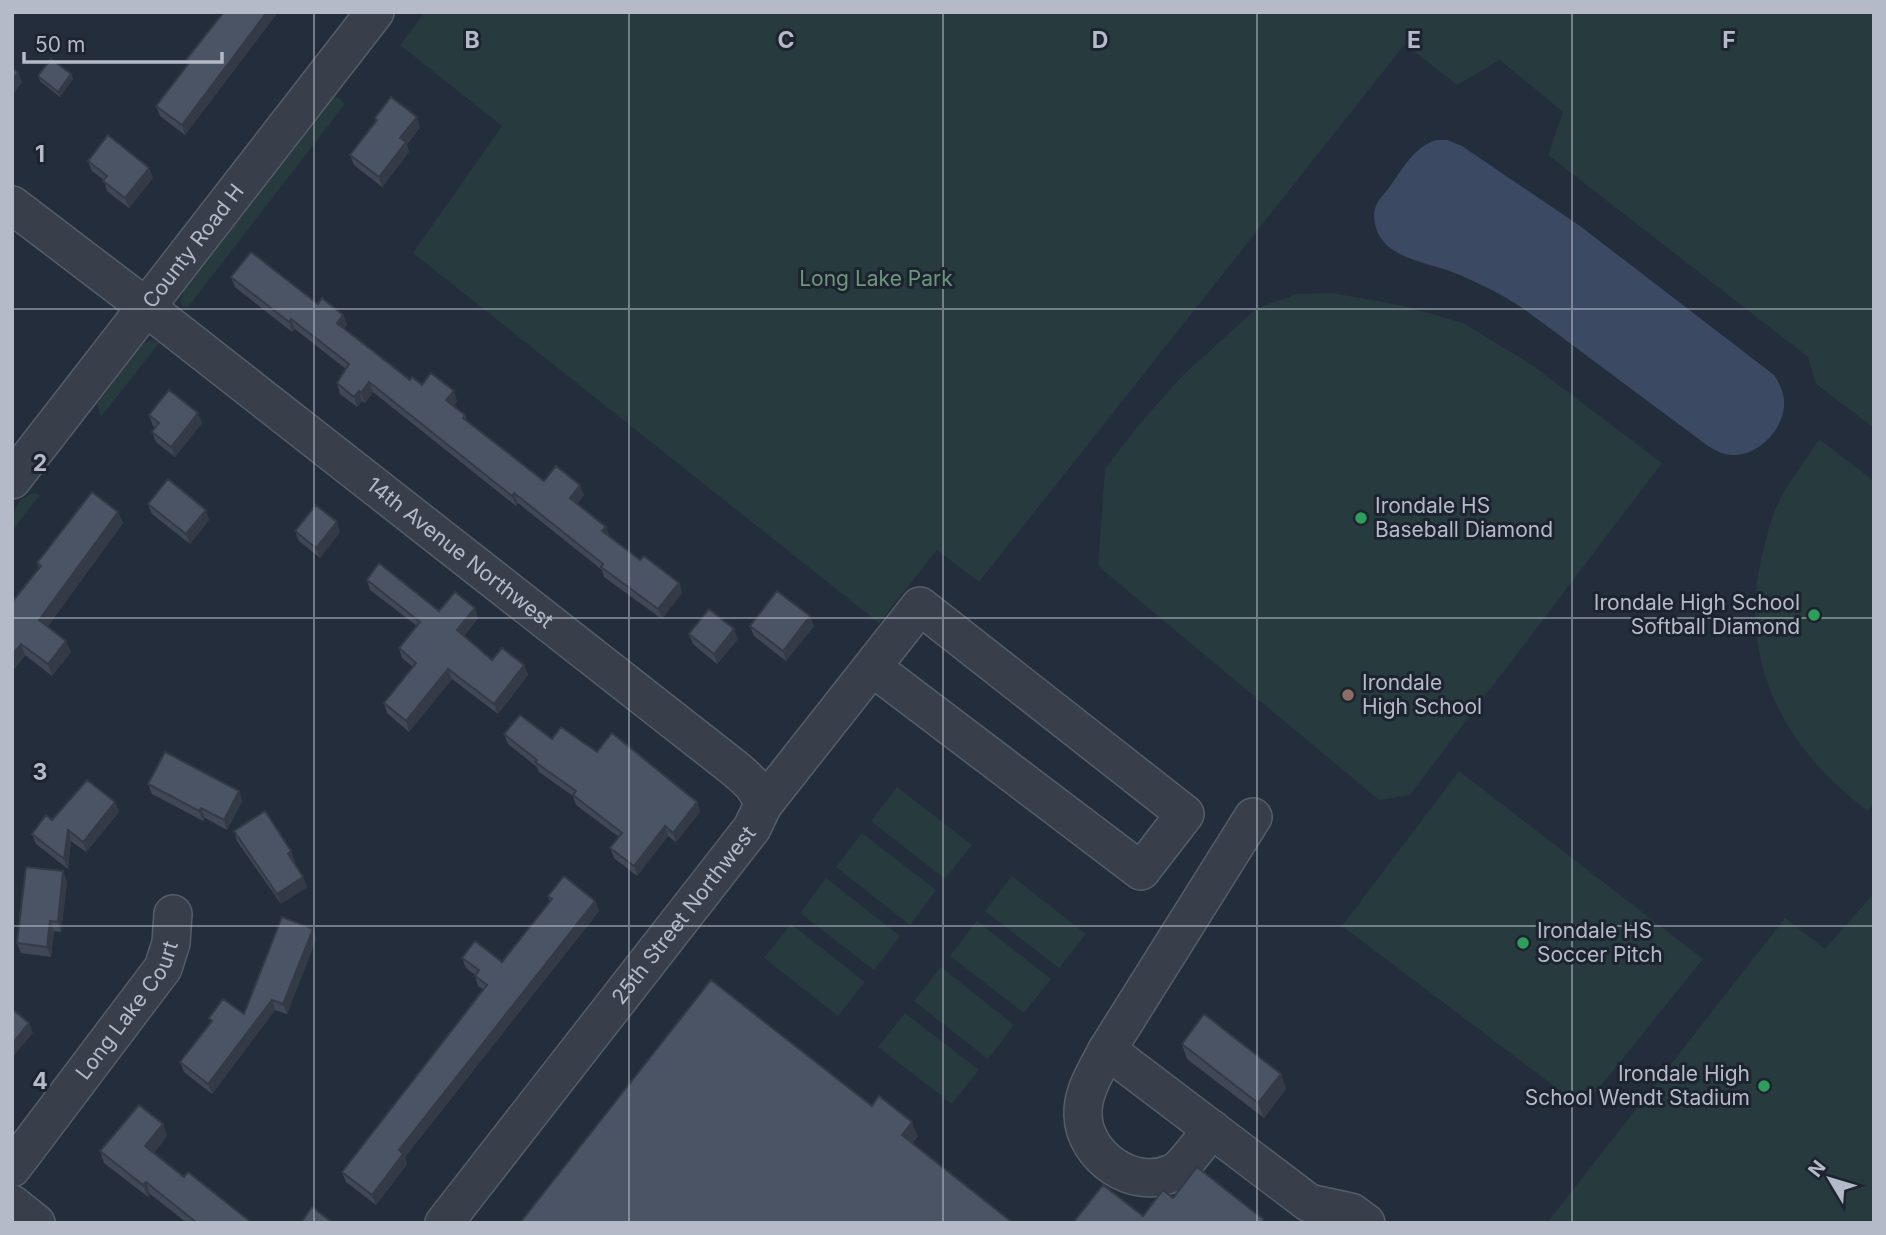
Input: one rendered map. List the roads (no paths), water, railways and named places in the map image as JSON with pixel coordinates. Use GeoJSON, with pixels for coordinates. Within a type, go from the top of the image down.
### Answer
{"type":"FeatureCollection","features":[{"type":"Feature","properties":{"kind":"street","name":"County Road H"},"geometry":{"type":"LineString","coordinates":[[12,480],[375,12]]}},
{"type":"Feature","properties":{"kind":"street","name":"14th Avenue Northwest"},"geometry":{"type":"LineString","coordinates":[[12,205],[733,766],[753,784],[763,805]]}},
{"type":"Feature","properties":{"kind":"street","name":"25th Street Northwest"},"geometry":{"type":"LineString","coordinates":[[444,1223],[752,828],[763,805],[920,606],[1185,814],[1141,871],[872,667]]}},
{"type":"Feature","properties":{"kind":"street"},"geometry":{"type":"LineString","coordinates":[[1212,1129],[1174,1173],[1152,1178],[1140,1177],[1107,1162],[1097,1154],[1086,1135],[1083,1114],[1086,1090],[1107,1050],[1253,817]]}},
{"type":"Feature","properties":{"kind":"street","name":"Long Lake Court"},"geometry":{"type":"LineString","coordinates":[[12,1168],[163,968],[171,943],[173,914]]}},
{"type":"Feature","properties":{"kind":"street"},"geometry":{"type":"LineString","coordinates":[[1107,1050],[1309,1203],[1351,1212],[1366,1223]]}},
{"type":"Feature","properties":{"kind":"street"},"geometry":{"type":"LineString","coordinates":[[12,1205],[36,1223]]}},
{"type":"Feature","properties":{"kind":"water"},"geometry":{"type":"Polygon","coordinates":[[[1437,140],[1447,140],[1462,146],[1580,226],[1774,375],[1782,389],[1784,406],[1779,424],[1768,440],[1743,454],[1734,455],[1714,450],[1524,309],[1471,280],[1408,257],[1388,246],[1376,228],[1374,214],[1377,204],[1415,153],[1437,140]]]}},
{"type":"Feature","properties":{"kind":"place","name":"Irondale HS Baseball Diamond"},"geometry":{"type":"Point","coordinates":[1361,518]}},
{"type":"Feature","properties":{"kind":"place","name":"Irondale High School Softball Diamond"},"geometry":{"type":"Point","coordinates":[1814,615]}},
{"type":"Feature","properties":{"kind":"place","name":"Irondale High School"},"geometry":{"type":"Point","coordinates":[1348,695]}},
{"type":"Feature","properties":{"kind":"place","name":"Irondale HS Soccer Pitch"},"geometry":{"type":"Point","coordinates":[1523,943]}},
{"type":"Feature","properties":{"kind":"place","name":"Irondale High School Wendt Stadium"},"geometry":{"type":"Point","coordinates":[1764,1086]}},
{"type":"Feature","properties":{"kind":"park label","name":"Long Lake Park"},"geometry":{"type":"Point","coordinates":[876,279]}}]}
